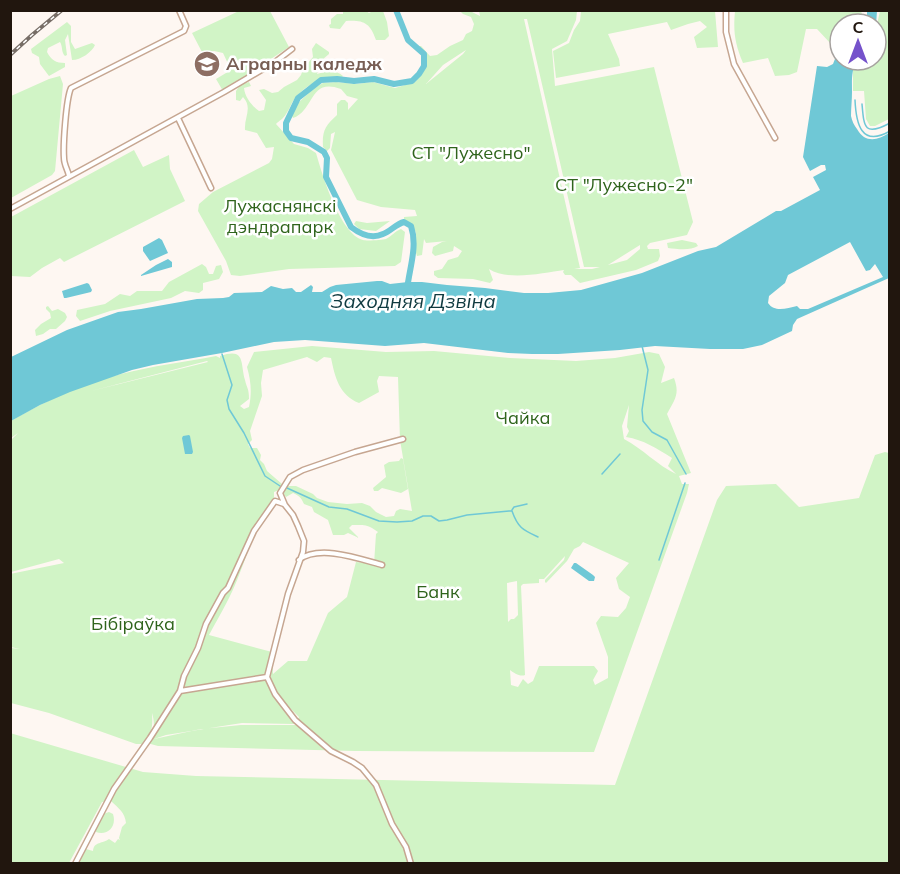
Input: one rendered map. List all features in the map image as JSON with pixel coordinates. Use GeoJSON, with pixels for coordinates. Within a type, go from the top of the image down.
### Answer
{"type":"FeatureCollection","features":[{"type":"Feature","properties":{"kind":"street"},"geometry":{"type":"LineString","coordinates":[[69,177],[64,155],[67,104],[71,88],[184,31],[186,26],[179,10]]}},
{"type":"Feature","properties":{"kind":"street"},"geometry":{"type":"LineString","coordinates":[[726,10],[726,32],[734,64],[775,138]]}},
{"type":"Feature","properties":{"kind":"street"},"geometry":{"type":"LineString","coordinates":[[10,209],[178,118],[273,63],[292,49]]}},
{"type":"Feature","properties":{"kind":"street"},"geometry":{"type":"LineString","coordinates":[[178,118],[211,188]]}},
{"type":"Feature","properties":{"kind":"street"},"geometry":{"type":"LineString","coordinates":[[75,864],[114,789],[180,691],[206,624],[228,588],[254,531],[290,477],[303,470],[355,452],[403,439]]}},
{"type":"Feature","properties":{"kind":"street"},"geometry":{"type":"LineString","coordinates":[[280,493],[304,541],[303,552],[267,677],[275,694],[295,720],[331,751],[362,768],[376,785],[392,824],[406,847],[411,864]]}},
{"type":"Feature","properties":{"kind":"street"},"geometry":{"type":"LineString","coordinates":[[275,501],[285,505]]}},
{"type":"Feature","properties":{"kind":"street"},"geometry":{"type":"LineString","coordinates":[[299,561],[305,556],[328,553],[382,565]]}},
{"type":"Feature","properties":{"kind":"street"},"geometry":{"type":"LineString","coordinates":[[180,691],[267,677]]}},
{"type":"Feature","properties":{"kind":"green space"},"geometry":{"type":"Polygon","coordinates":[[[239,11],[270,11],[289,47],[223,91],[216,79],[231,70],[223,53],[214,51],[203,54],[192,33],[239,11]]]}},
{"type":"Feature","properties":{"kind":"green space"},"geometry":{"type":"Polygon","coordinates":[[[343,11],[369,13],[383,11],[389,36],[385,40],[376,40],[369,26],[357,21],[346,21],[340,29],[330,28],[331,19],[337,14],[343,14],[343,11]]]}},
{"type":"Feature","properties":{"kind":"green space"},"geometry":{"type":"Polygon","coordinates":[[[460,11],[470,11],[480,16],[479,11],[577,11],[576,20],[567,41],[552,49],[555,86],[654,67],[693,222],[687,235],[650,243],[647,246],[648,249],[659,249],[658,261],[636,270],[580,283],[571,275],[565,275],[564,270],[506,275],[489,269],[493,280],[490,283],[473,279],[438,278],[434,275],[434,271],[442,269],[448,260],[458,257],[462,251],[454,246],[453,251],[435,256],[432,253],[433,247],[447,241],[426,243],[424,239],[422,255],[417,256],[416,232],[404,220],[404,217],[417,216],[415,210],[381,207],[357,200],[331,150],[335,132],[331,134],[330,148],[327,151],[323,147],[323,137],[327,126],[337,115],[337,104],[345,100],[348,103],[348,110],[358,99],[347,96],[341,89],[331,86],[323,87],[300,114],[293,118],[297,104],[323,83],[373,82],[395,88],[415,82],[422,74],[426,64],[426,57],[419,46],[430,56],[437,55],[463,40],[466,34],[472,31],[474,24],[471,17],[460,11]],[[524,19],[580,268],[574,269],[600,267],[584,267],[527,19],[524,19]],[[466,50],[443,65],[426,84],[463,54],[466,50]],[[640,245],[608,265],[627,260],[640,249],[640,245]]]}},
{"type":"Feature","properties":{"kind":"green space"},"geometry":{"type":"Polygon","coordinates":[[[581,11],[715,11],[718,47],[697,48],[694,37],[707,27],[700,21],[671,30],[667,22],[608,34],[620,66],[556,78],[553,51],[569,43],[580,21],[581,11]]]}},
{"type":"Feature","properties":{"kind":"green space"},"geometry":{"type":"Polygon","coordinates":[[[735,11],[861,12],[828,12],[828,41],[817,29],[806,29],[797,72],[775,76],[768,58],[743,63],[735,38],[735,11]]]}},
{"type":"Feature","properties":{"kind":"green space"},"geometry":{"type":"Polygon","coordinates":[[[889,11],[889,119],[870,126],[866,119],[864,91],[853,91],[853,72],[888,72],[888,12],[880,12],[889,11]]]}},
{"type":"Feature","properties":{"kind":"green space"},"geometry":{"type":"Polygon","coordinates":[[[67,22],[71,26],[71,42],[75,49],[92,43],[95,45],[86,55],[72,60],[68,34],[65,40],[67,55],[65,56],[60,42],[48,48],[47,52],[52,59],[65,63],[65,67],[49,76],[40,64],[39,57],[32,53],[31,49],[67,22]]]}},
{"type":"Feature","properties":{"kind":"green space","name":"Лужаснянскі дэндрапарк"},"geometry":{"type":"Polygon","coordinates":[[[316,43],[329,52],[322,60],[317,74],[334,72],[343,76],[322,80],[305,88],[276,124],[294,144],[316,153],[333,202],[347,227],[355,235],[363,240],[378,240],[386,239],[401,229],[405,232],[401,262],[395,266],[289,269],[240,276],[231,275],[226,261],[198,211],[199,204],[213,192],[269,163],[274,147],[266,148],[257,133],[245,130],[248,109],[243,97],[240,101],[236,100],[236,91],[240,85],[249,82],[251,86],[244,88],[247,98],[259,111],[264,110],[266,100],[259,90],[278,92],[297,80],[313,57],[312,49],[316,43]]]}},
{"type":"Feature","properties":{"kind":"green space"},"geometry":{"type":"Polygon","coordinates":[[[60,76],[63,84],[55,171],[52,175],[11,198],[11,96],[60,76]]]}},
{"type":"Feature","properties":{"kind":"green space"},"geometry":{"type":"Polygon","coordinates":[[[134,150],[143,167],[169,155],[170,169],[185,201],[64,262],[60,258],[30,277],[11,276],[11,217],[134,150]]]}},
{"type":"Feature","properties":{"kind":"green space"},"geometry":{"type":"Polygon","coordinates":[[[356,221],[367,223],[390,221],[376,231],[359,229],[354,224],[356,221]]]}},
{"type":"Feature","properties":{"kind":"green space"},"geometry":{"type":"Polygon","coordinates":[[[682,240],[696,243],[698,246],[687,249],[668,248],[667,243],[682,240]]]}},
{"type":"Feature","properties":{"kind":"green space"},"geometry":{"type":"Polygon","coordinates":[[[202,264],[209,274],[213,274],[216,266],[221,265],[223,272],[219,279],[203,283],[203,290],[199,293],[185,291],[171,298],[110,311],[80,321],[76,316],[77,310],[105,304],[120,294],[130,296],[137,291],[162,291],[169,282],[202,264]]]}},
{"type":"Feature","properties":{"kind":"green space"},"geometry":{"type":"Polygon","coordinates":[[[48,306],[52,311],[58,309],[65,313],[67,317],[56,329],[50,329],[36,336],[35,330],[51,318],[46,309],[48,306]]]}},
{"type":"Feature","properties":{"kind":"green space"},"geometry":{"type":"Polygon","coordinates":[[[312,346],[386,352],[434,351],[576,361],[649,352],[659,354],[665,367],[661,383],[674,378],[676,384],[676,396],[667,414],[691,473],[679,476],[682,484],[689,484],[687,493],[594,752],[355,751],[158,746],[147,743],[154,729],[152,713],[150,733],[142,744],[136,744],[49,713],[11,703],[11,648],[20,649],[11,647],[10,574],[64,563],[59,559],[11,572],[11,440],[18,433],[11,438],[11,421],[64,394],[106,378],[168,364],[216,356],[220,358],[228,354],[238,355],[242,363],[249,395],[249,399],[240,406],[244,409],[249,407],[250,402],[251,387],[247,367],[254,352],[312,346]],[[307,357],[263,370],[262,396],[250,431],[252,440],[248,444],[250,448],[257,448],[261,455],[260,460],[267,471],[282,484],[279,490],[274,492],[274,506],[261,523],[232,591],[209,635],[272,652],[273,674],[288,661],[307,661],[328,613],[347,597],[356,562],[374,564],[378,532],[367,526],[352,525],[349,528],[359,538],[348,533],[333,535],[328,520],[314,512],[312,507],[304,504],[300,497],[293,493],[286,497],[282,491],[286,486],[296,486],[328,502],[362,503],[386,517],[394,516],[400,509],[412,511],[400,440],[398,377],[379,376],[377,381],[379,392],[359,403],[352,400],[342,390],[331,358],[324,357],[317,362],[307,357]],[[207,361],[91,391],[208,362],[207,361]],[[629,405],[622,426],[624,439],[676,474],[668,466],[672,458],[644,442],[626,437],[629,431],[627,427],[629,405]],[[583,542],[574,549],[567,561],[546,583],[545,580],[565,556],[544,579],[539,579],[539,583],[521,586],[525,675],[519,675],[510,670],[511,685],[518,687],[523,679],[528,684],[533,681],[539,666],[594,666],[598,671],[593,680],[595,685],[608,678],[608,657],[596,623],[601,616],[618,617],[626,608],[630,597],[619,589],[616,578],[629,563],[583,542]],[[517,581],[507,583],[508,622],[518,615],[517,581]],[[289,707],[297,718],[294,724],[242,723],[209,728],[241,725],[296,725],[299,717],[289,707]],[[193,731],[166,735],[154,739],[193,731]]]}},
{"type":"Feature","properties":{"kind":"green space"},"geometry":{"type":"Polygon","coordinates":[[[889,453],[889,863],[76,863],[86,849],[93,851],[97,844],[109,839],[115,843],[118,839],[120,840],[122,827],[126,823],[121,810],[111,801],[102,802],[69,863],[11,863],[10,733],[143,772],[196,776],[615,785],[717,500],[726,486],[776,484],[799,507],[859,498],[875,455],[889,453]]]}},
{"type":"Feature","properties":{"kind":"green space"},"geometry":{"type":"Polygon","coordinates":[[[401,458],[408,489],[401,493],[382,488],[374,491],[373,488],[386,477],[384,465],[399,461],[401,458]]]}},
{"type":"Feature","properties":{"kind":"green space"},"geometry":{"type":"Polygon","coordinates":[[[109,812],[113,814],[113,826],[104,833],[96,832],[96,826],[103,814],[109,812]]]}},
{"type":"Feature","properties":{"kind":"water","name":"Заходняя Дзвіна"},"geometry":{"type":"Polygon","coordinates":[[[817,66],[827,67],[828,72],[853,72],[851,116],[860,134],[867,139],[872,139],[889,133],[889,278],[797,319],[792,331],[762,345],[743,349],[655,346],[532,354],[424,343],[385,346],[305,340],[274,342],[132,370],[70,392],[11,421],[11,357],[67,330],[118,312],[197,299],[223,298],[234,293],[262,292],[271,286],[283,289],[292,288],[296,292],[301,292],[311,285],[312,292],[322,292],[336,285],[382,281],[390,284],[422,282],[524,293],[581,290],[642,273],[698,251],[716,247],[776,211],[781,211],[820,190],[813,177],[826,170],[825,165],[810,171],[803,157],[817,66]],[[850,242],[788,275],[785,283],[769,296],[768,303],[778,309],[797,306],[800,309],[808,309],[883,277],[875,264],[866,271],[850,242]]]}},
{"type":"Feature","properties":{"kind":"water"},"geometry":{"type":"Polygon","coordinates":[[[159,238],[168,253],[150,261],[143,247],[159,238]]]}},
{"type":"Feature","properties":{"kind":"water"},"geometry":{"type":"Polygon","coordinates":[[[168,259],[172,262],[172,267],[141,276],[156,265],[168,259]]]}},
{"type":"Feature","properties":{"kind":"water"},"geometry":{"type":"Polygon","coordinates":[[[87,283],[91,292],[64,298],[62,291],[87,283]]]}},
{"type":"Feature","properties":{"kind":"water"},"geometry":{"type":"Polygon","coordinates":[[[189,435],[193,452],[185,454],[182,438],[189,435]]]}},
{"type":"Feature","properties":{"kind":"water"},"geometry":{"type":"Polygon","coordinates":[[[574,563],[593,575],[594,581],[589,581],[571,568],[574,563]]]}},
{"type":"Feature","properties":{"kind":"waterway","name":"Заходняя Дзвіна"},"geometry":{"type":"LineString","coordinates":[[396,10],[408,40],[424,54],[424,66],[419,74],[412,81],[394,84],[374,79],[321,80],[298,98],[286,123],[286,131],[291,138],[308,142],[324,152],[327,158],[326,177],[351,227],[362,234],[375,236],[386,233],[404,222],[411,226],[414,242],[407,290]]}},
{"type":"Feature","properties":{"kind":"waterway"},"geometry":{"type":"LineString","coordinates":[[855,100],[859,124],[866,135],[872,137],[890,131]]}},
{"type":"Feature","properties":{"kind":"waterway"},"geometry":{"type":"LineString","coordinates":[[862,104],[867,127],[875,129],[890,123]]}},
{"type":"Feature","properties":{"kind":"waterway"},"geometry":{"type":"LineString","coordinates":[[642,346],[648,370],[642,410],[643,421],[652,432],[667,440],[686,474]]}},
{"type":"Feature","properties":{"kind":"waterway"},"geometry":{"type":"LineString","coordinates":[[222,354],[232,385],[227,400],[229,409],[244,433],[265,476],[280,486]]}},
{"type":"Feature","properties":{"kind":"waterway"},"geometry":{"type":"LineString","coordinates":[[602,474],[620,454]]}},
{"type":"Feature","properties":{"kind":"waterway"},"geometry":{"type":"LineString","coordinates":[[659,560],[685,483]]}},
{"type":"Feature","properties":{"kind":"waterway"},"geometry":{"type":"LineString","coordinates":[[287,488],[329,507],[347,509],[379,521],[412,521],[423,516],[431,516],[439,521],[467,515],[512,511],[522,528],[538,537]]}},
{"type":"Feature","properties":{"kind":"waterway"},"geometry":{"type":"LineString","coordinates":[[512,510],[514,507],[527,504]]}},
{"type":"Feature","properties":{"kind":"railway"},"geometry":{"type":"LineString","coordinates":[[10,55],[62,10]]}},
{"type":"Feature","properties":{"kind":"place","name":"Аграрны каледж"},"geometry":{"type":"Point","coordinates":[207,64]}},
{"type":"Feature","properties":{"kind":"park label","name":"СТ \"Лужесно\""},"geometry":{"type":"Point","coordinates":[471,153]}},
{"type":"Feature","properties":{"kind":"park label","name":"СТ \"Лужесно-2\""},"geometry":{"type":"Point","coordinates":[624,185]}},
{"type":"Feature","properties":{"kind":"park label","name":"Чайка"},"geometry":{"type":"Point","coordinates":[523,418]}},
{"type":"Feature","properties":{"kind":"park label","name":"Банк"},"geometry":{"type":"Point","coordinates":[438,592]}},
{"type":"Feature","properties":{"kind":"park label","name":"Бібіраўка"},"geometry":{"type":"Point","coordinates":[133,624]}}]}
